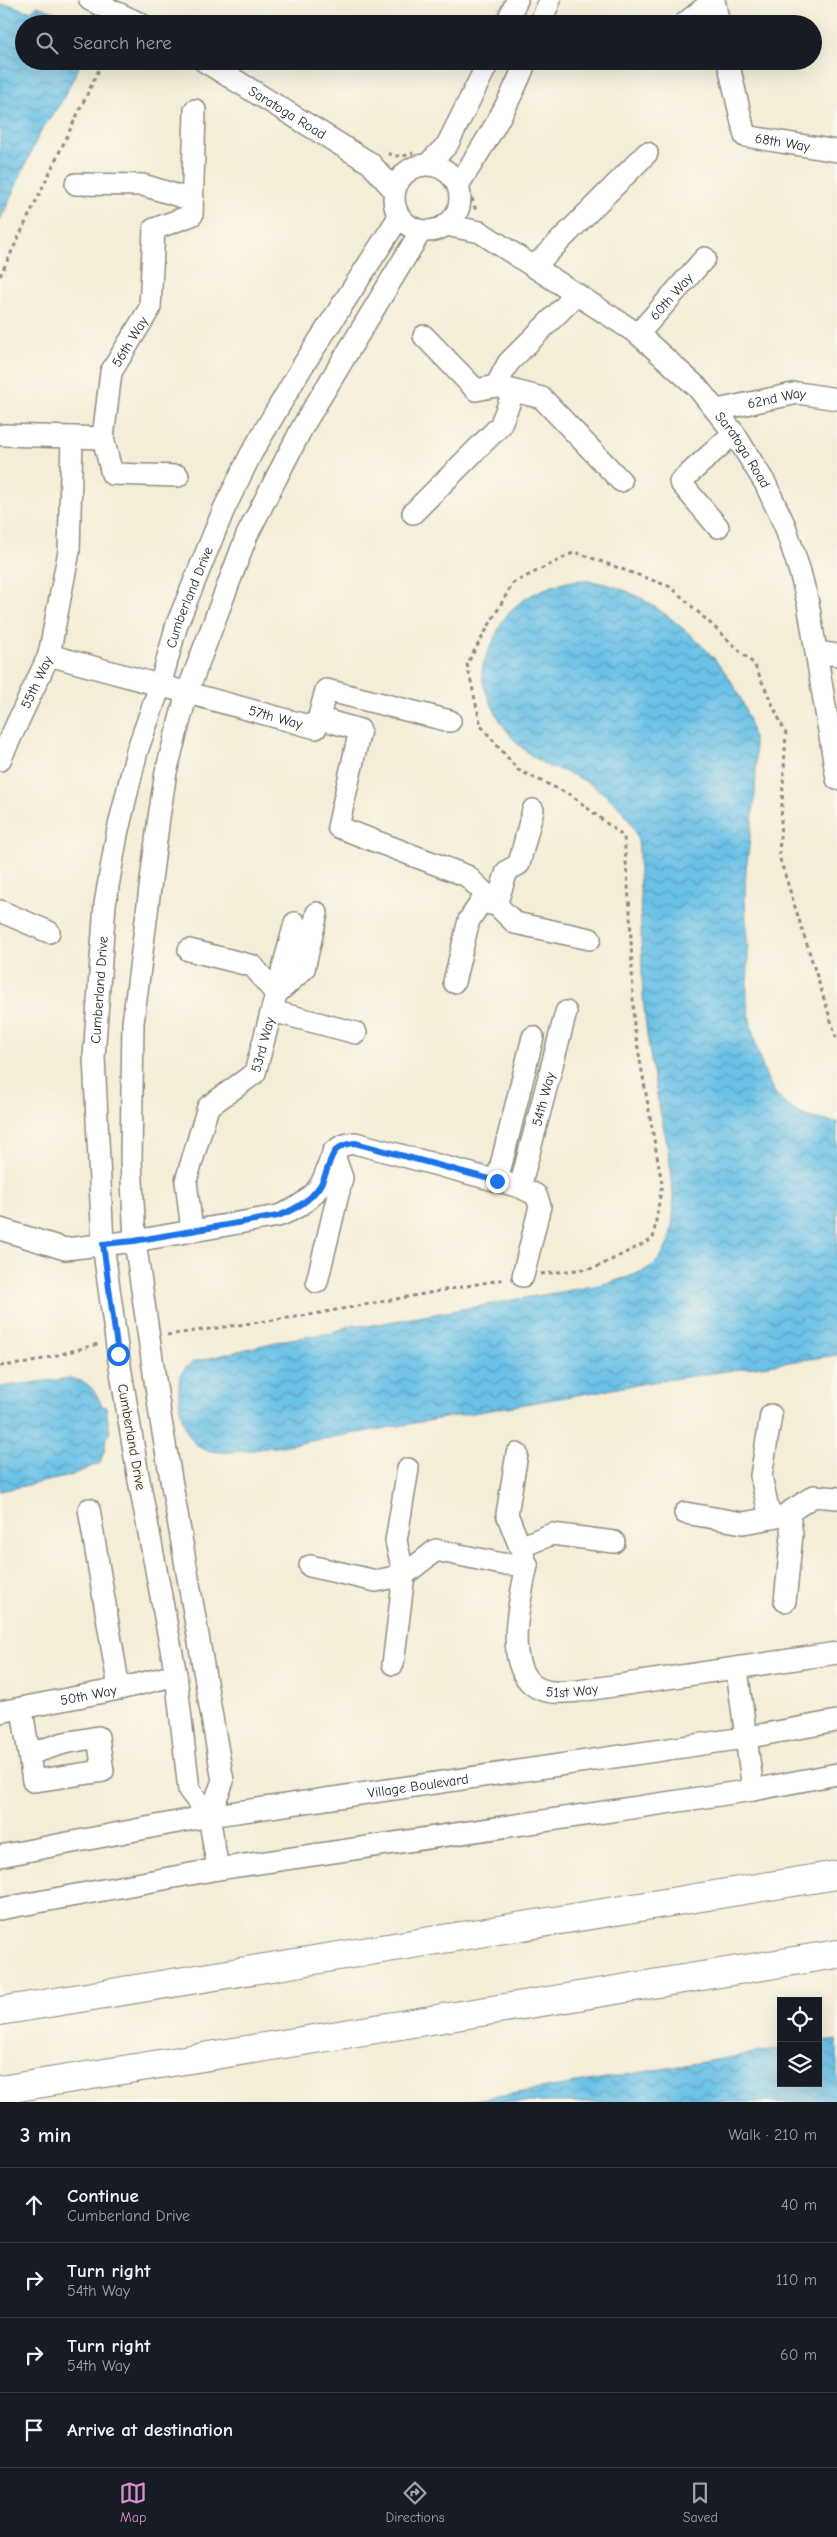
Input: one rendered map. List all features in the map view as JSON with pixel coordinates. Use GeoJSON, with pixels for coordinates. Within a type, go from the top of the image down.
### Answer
{"type":"FeatureCollection","features":[{"type":"Feature","properties":{"kind":"highway"},"geometry":{"type":"LineString","coordinates":[[0,2011],[837,1875]]}},
{"type":"Feature","properties":{"kind":"highway"},"geometry":{"type":"LineString","coordinates":[[0,2090],[837,1954]]}},
{"type":"Feature","properties":{"kind":"street"},"geometry":{"type":"LineString","coordinates":[[90,0],[122,15]]}},
{"type":"Feature","properties":{"kind":"street"},"geometry":{"type":"LineString","coordinates":[[510,15],[517,0]]}},
{"type":"Feature","properties":{"kind":"street"},"geometry":{"type":"LineString","coordinates":[[544,15],[550,0]]}},
{"type":"Feature","properties":{"kind":"street"},"geometry":{"type":"LineString","coordinates":[[695,15],[714,0],[717,15]]}},
{"type":"Feature","properties":{"kind":"street","name":"Saratoga Road"},"geometry":{"type":"LineString","coordinates":[[219,70],[370,163],[394,190]]}},
{"type":"Feature","properties":{"kind":"street"},"geometry":{"type":"LineString","coordinates":[[484,70],[447,145],[397,181],[394,190],[395,209],[405,224],[421,231],[431,231],[446,224],[455,215],[459,192],[506,108],[522,70]]}},
{"type":"Feature","properties":{"kind":"street","name":"68th Way"},"geometry":{"type":"LineString","coordinates":[[730,70],[745,136],[837,152]]}},
{"type":"Feature","properties":{"kind":"street","name":"56th Way"},"geometry":{"type":"LineString","coordinates":[[103,438],[111,372],[150,308],[154,229],[192,215],[195,110]]}},
{"type":"Feature","properties":{"kind":"street"},"geometry":{"type":"LineString","coordinates":[[534,267],[647,153]]}},
{"type":"Feature","properties":{"kind":"street","name":"Saratoga Road"},"geometry":{"type":"LineString","coordinates":[[370,163],[420,166]]}},
{"type":"Feature","properties":{"kind":"street"},"geometry":{"type":"LineString","coordinates":[[420,166],[446,170],[459,192]]}},
{"type":"Feature","properties":{"kind":"street"},"geometry":{"type":"LineString","coordinates":[[76,184],[143,185],[192,200]]}},
{"type":"Feature","properties":{"kind":"street","name":"Saratoga Road"},"geometry":{"type":"LineString","coordinates":[[459,192],[480,232]]}},
{"type":"Feature","properties":{"kind":"street","name":"Cumberland Drive"},"geometry":{"type":"LineString","coordinates":[[218,1869],[209,1816],[189,1790],[176,1674],[138,1475],[118,1243],[94,1057],[105,904],[117,834],[136,751],[160,686],[177,624],[224,509],[251,454],[302,367],[399,217]]}},
{"type":"Feature","properties":{"kind":"street","name":"Saratoga Road"},"geometry":{"type":"LineString","coordinates":[[446,224],[480,232],[638,334],[697,387],[734,433],[765,483],[785,526],[800,572],[816,652],[837,779]]}},
{"type":"Feature","properties":{"kind":"street","name":"Cumberland Drive"},"geometry":{"type":"LineString","coordinates":[[209,1816],[223,1781],[160,1421],[118,1243],[131,1160],[133,1023],[166,772],[187,693],[247,535],[303,426],[421,231]]}},
{"type":"Feature","properties":{"kind":"street","name":"60th Way"},"geometry":{"type":"LineString","coordinates":[[638,334],[705,258]]}},
{"type":"Feature","properties":{"kind":"street"},"geometry":{"type":"LineString","coordinates":[[412,513],[500,426],[508,363],[577,294]]}},
{"type":"Feature","properties":{"kind":"street"},"geometry":{"type":"LineString","coordinates":[[424,336],[476,390],[505,389],[542,398],[621,481]]}},
{"type":"Feature","properties":{"kind":"street","name":"62nd Way"},"geometry":{"type":"LineString","coordinates":[[717,410],[798,393],[837,399]]}},
{"type":"Feature","properties":{"kind":"street"},"geometry":{"type":"LineString","coordinates":[[718,528],[680,482],[734,433]]}},
{"type":"Feature","properties":{"kind":"street"},"geometry":{"type":"LineString","coordinates":[[3,435],[103,438],[112,474],[178,476]]}},
{"type":"Feature","properties":{"kind":"street"},"geometry":{"type":"LineString","coordinates":[[49,655],[69,551],[72,437]]}},
{"type":"Feature","properties":{"kind":"street"},"geometry":{"type":"LineString","coordinates":[[816,652],[837,655]]}},
{"type":"Feature","properties":{"kind":"street","name":"55th Way"},"geometry":{"type":"LineString","coordinates":[[0,760],[49,655],[160,686]]}},
{"type":"Feature","properties":{"kind":"street","name":"57th Way"},"geometry":{"type":"LineString","coordinates":[[160,686],[316,728],[326,690],[450,721]]}},
{"type":"Feature","properties":{"kind":"street"},"geometry":{"type":"LineString","coordinates":[[318,718],[360,730],[338,828],[467,876],[515,923],[590,939]]}},
{"type":"Feature","properties":{"kind":"street"},"geometry":{"type":"LineString","coordinates":[[496,905],[507,871],[519,864],[533,810]]}},
{"type":"Feature","properties":{"kind":"street"},"geometry":{"type":"LineString","coordinates":[[454,982],[469,920],[481,902],[496,905]]}},
{"type":"Feature","properties":{"kind":"street"},"geometry":{"type":"LineString","coordinates":[[0,911],[48,932]]}},
{"type":"Feature","properties":{"kind":"street"},"geometry":{"type":"LineString","coordinates":[[274,1003],[304,969],[317,913]]}},
{"type":"Feature","properties":{"kind":"street","name":"53rd Way"},"geometry":{"type":"LineString","coordinates":[[192,1231],[186,1181],[208,1107],[255,1073],[295,922]]}},
{"type":"Feature","properties":{"kind":"street"},"geometry":{"type":"LineString","coordinates":[[189,950],[253,966],[274,1003],[356,1033]]}},
{"type":"Feature","properties":{"kind":"street","name":"54th Way"},"geometry":{"type":"LineString","coordinates":[[520,1187],[566,1012]]}},
{"type":"Feature","properties":{"kind":"street"},"geometry":{"type":"LineString","coordinates":[[497,1181],[533,1037]]}},
{"type":"Feature","properties":{"kind":"street"},"geometry":{"type":"LineString","coordinates":[[0,1229],[65,1249],[118,1243],[278,1216],[290,1212],[311,1197],[319,1187],[333,1152],[343,1144],[355,1143],[520,1187],[536,1195],[540,1206],[523,1276]]}},
{"type":"Feature","properties":{"kind":"street"},"geometry":{"type":"LineString","coordinates":[[317,1282],[342,1178],[333,1152]]}},
{"type":"Feature","properties":{"kind":"street"},"geometry":{"type":"LineString","coordinates":[[771,1415],[761,1476],[780,1516],[792,1535],[784,1601]]}},
{"type":"Feature","properties":{"kind":"street"},"geometry":{"type":"LineString","coordinates":[[517,1454],[506,1514],[523,1556]]}},
{"type":"Feature","properties":{"kind":"street"},"geometry":{"type":"LineString","coordinates":[[393,1664],[404,1575],[396,1541],[408,1469]]}},
{"type":"Feature","properties":{"kind":"street"},"geometry":{"type":"LineString","coordinates":[[685,1513],[743,1523],[780,1516],[814,1496],[837,1498]]}},
{"type":"Feature","properties":{"kind":"street"},"geometry":{"type":"LineString","coordinates":[[89,1508],[119,1689]]}},
{"type":"Feature","properties":{"kind":"street"},"geometry":{"type":"LineString","coordinates":[[310,1566],[376,1580],[404,1575],[436,1550],[502,1564],[523,1556],[552,1534],[614,1542]]}},
{"type":"Feature","properties":{"kind":"street","name":"51st Way"},"geometry":{"type":"LineString","coordinates":[[523,1556],[515,1645],[525,1674],[534,1685],[552,1692],[579,1691],[736,1670],[837,1653]]}},
{"type":"Feature","properties":{"kind":"street"},"geometry":{"type":"LineString","coordinates":[[736,1670],[744,1738],[753,1790]]}},
{"type":"Feature","properties":{"kind":"street","name":"50th Way"},"geometry":{"type":"LineString","coordinates":[[0,1712],[119,1689],[176,1674]]}},
{"type":"Feature","properties":{"kind":"street"},"geometry":{"type":"LineString","coordinates":[[22,1709],[30,1754]]}},
{"type":"Feature","properties":{"kind":"street","name":"Village Boulevard"},"geometry":{"type":"LineString","coordinates":[[0,1856],[209,1816],[744,1738],[837,1721]]}},
{"type":"Feature","properties":{"kind":"street"},"geometry":{"type":"LineString","coordinates":[[0,1909],[218,1869],[753,1790],[837,1774]]}},
{"type":"Feature","properties":{"kind":"path"},"geometry":{"type":"LineString","coordinates":[[0,276],[99,70]]}},
{"type":"Feature","properties":{"kind":"path"},"geometry":{"type":"LineString","coordinates":[[0,1366],[28,1363],[99,1344]]}},
{"type":"Feature","properties":{"kind":"water"},"geometry":{"type":"Polygon","coordinates":[[[0,5],[10,5],[31,11],[37,6],[62,15],[15,15],[15,70],[78,70],[62,101],[40,132],[0,221],[0,5]]]}},
{"type":"Feature","properties":{"kind":"water"},"geometry":{"type":"Polygon","coordinates":[[[579,580],[621,589],[634,594],[657,608],[708,652],[730,680],[746,711],[755,749],[756,763],[752,825],[745,880],[748,1009],[763,1068],[773,1090],[779,1098],[791,1109],[805,1116],[837,1122],[837,1355],[658,1381],[276,1447],[230,1452],[203,1449],[196,1444],[185,1426],[180,1403],[179,1392],[182,1373],[193,1362],[284,1340],[332,1333],[353,1324],[367,1326],[616,1281],[650,1267],[660,1258],[668,1241],[673,1221],[672,1175],[645,1018],[639,851],[636,834],[624,814],[598,789],[577,777],[549,767],[519,745],[506,730],[496,713],[482,678],[485,659],[509,612],[529,596],[541,590],[579,580]]]}},
{"type":"Feature","properties":{"kind":"water"},"geometry":{"type":"Polygon","coordinates":[[[70,1378],[82,1381],[90,1387],[97,1395],[102,1406],[106,1407],[110,1433],[106,1437],[105,1449],[100,1463],[70,1476],[0,1491],[0,1387],[70,1378]]]}},
{"type":"Feature","properties":{"kind":"water"},"geometry":{"type":"Polygon","coordinates":[[[837,2040],[837,2102],[462,2102],[777,2050],[777,2087],[822,2087],[822,2042],[837,2040]]]}},
{"type":"Feature","properties":{"kind":"route"},"geometry":{"type":"LineString","coordinates":[[118,1354],[103,1244],[134,1241],[278,1216],[290,1212],[311,1197],[319,1187],[333,1152],[343,1144],[355,1143],[497,1181]]}}]}
